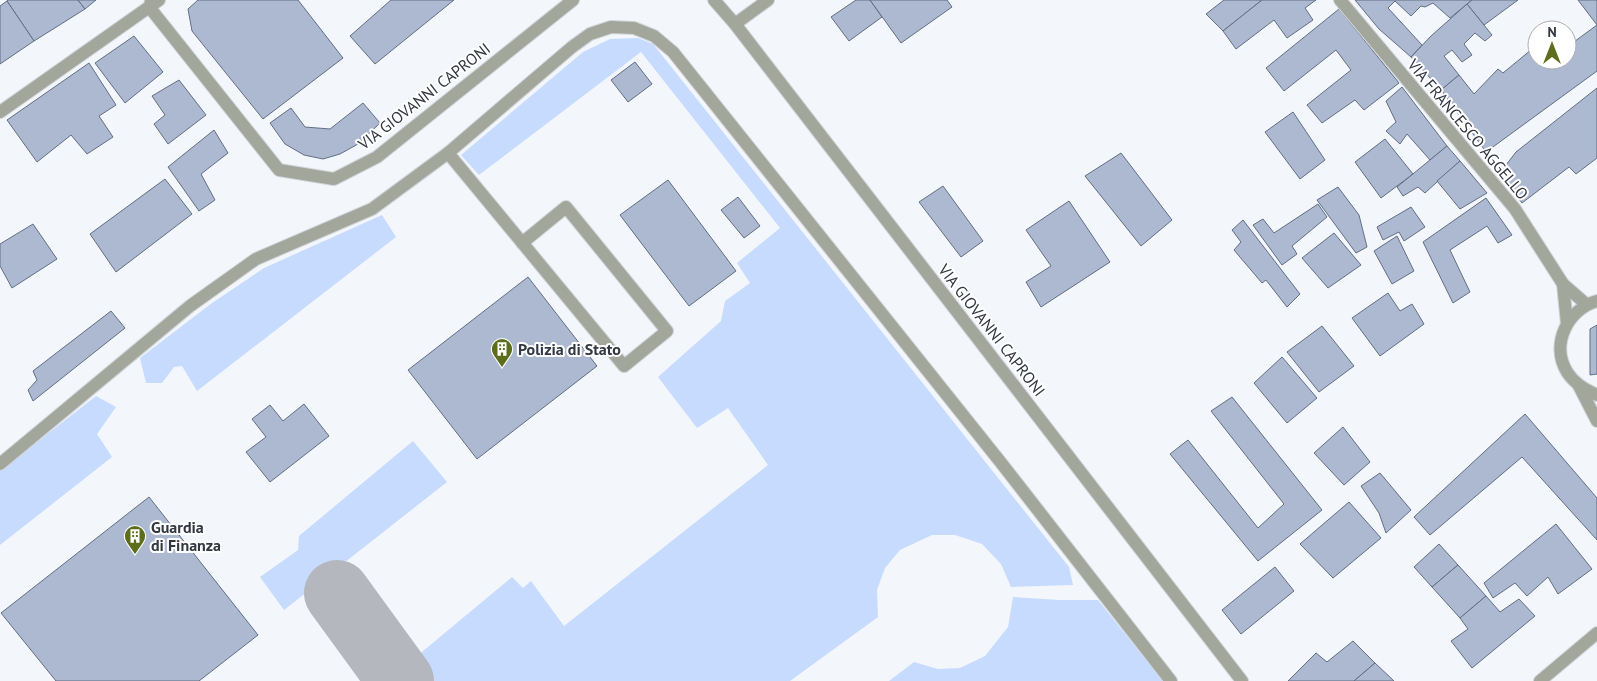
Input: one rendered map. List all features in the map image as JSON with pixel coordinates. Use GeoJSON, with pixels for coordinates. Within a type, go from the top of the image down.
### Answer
{"type":"FeatureCollection","features":[{"type":"Feature","properties":{"kind":"street","name":"VIA GIOVANNI CAPRONI"},"geometry":{"type":"LineString","coordinates":[[153,3],[278,170],[334,178],[377,157],[573,0]]}},
{"type":"Feature","properties":{"kind":"street","name":"VIA GIOVANNI CAPRONI"},"geometry":{"type":"LineString","coordinates":[[714,0],[735,24],[1242,681]]}},
{"type":"Feature","properties":{"kind":"street"},"geometry":{"type":"LineString","coordinates":[[735,24],[768,0]]}},
{"type":"Feature","properties":{"kind":"street","name":"VIA FRANCESCO AGGELLO"},"geometry":{"type":"LineString","coordinates":[[1340,0],[1515,209],[1563,284],[1592,302]]}},
{"type":"Feature","properties":{"kind":"street"},"geometry":{"type":"LineString","coordinates":[[0,112],[153,3]]}},
{"type":"Feature","properties":{"kind":"street"},"geometry":{"type":"LineString","coordinates":[[0,464],[190,306],[256,259],[372,209],[448,154],[590,34],[611,27],[634,28],[654,36],[673,52],[1002,464],[1171,681]]}},
{"type":"Feature","properties":{"kind":"street"},"geometry":{"type":"LineString","coordinates":[[448,154],[624,366],[667,331],[566,207],[522,243]]}},
{"type":"Feature","properties":{"kind":"street","name":"VIA FRANCESCO AGGELLO"},"geometry":{"type":"LineString","coordinates":[[1563,284],[1567,324]]}},
{"type":"Feature","properties":{"kind":"street"},"geometry":{"type":"LineString","coordinates":[[1592,302],[1572,316],[1567,324],[1562,333],[1561,353],[1566,371],[1579,386],[1597,420]]}},
{"type":"Feature","properties":{"kind":"street"},"geometry":{"type":"LineString","coordinates":[[1579,386],[1597,395]]}},
{"type":"Feature","properties":{"kind":"street"},"geometry":{"type":"LineString","coordinates":[[1540,681],[1597,633]]}},
{"type":"Feature","properties":{"kind":"shaded area"},"geometry":{"type":"Polygon","coordinates":[[[638,38],[653,44],[1069,567],[1073,585],[1011,587],[1001,564],[982,544],[955,535],[932,535],[900,550],[885,568],[877,590],[878,617],[790,681],[434,681],[417,656],[512,577],[523,588],[531,581],[564,626],[768,465],[728,408],[697,428],[658,377],[721,321],[725,301],[750,283],[737,263],[780,228],[641,52],[479,175],[461,155],[583,52],[610,39],[638,38]]]}},
{"type":"Feature","properties":{"kind":"shaded area"},"geometry":{"type":"Polygon","coordinates":[[[382,215],[396,237],[197,391],[182,366],[174,367],[162,383],[146,383],[140,358],[212,303],[264,268],[382,215]]]}},
{"type":"Feature","properties":{"kind":"shaded area"},"geometry":{"type":"Polygon","coordinates":[[[96,396],[116,407],[97,434],[112,457],[0,545],[0,471],[96,396]]]}},
{"type":"Feature","properties":{"kind":"shaded area"},"geometry":{"type":"Polygon","coordinates":[[[413,441],[447,482],[284,610],[260,577],[298,550],[299,536],[413,441]]]}},
{"type":"Feature","properties":{"kind":"shaded area"},"geometry":{"type":"Polygon","coordinates":[[[1013,597],[1098,600],[1163,681],[889,681],[914,662],[938,669],[960,668],[985,656],[1008,627],[1013,597]]]}},
{"type":"Feature","properties":{"kind":"building"},"geometry":{"type":"Polygon","coordinates":[[[8,0],[78,0],[85,9],[34,41],[8,0]]]}},
{"type":"Feature","properties":{"kind":"building"},"geometry":{"type":"Polygon","coordinates":[[[78,0],[96,0],[85,9],[78,0]]]}},
{"type":"Feature","properties":{"kind":"building"},"geometry":{"type":"Polygon","coordinates":[[[198,0],[298,0],[343,58],[263,119],[192,31],[188,9],[198,0]]]}},
{"type":"Feature","properties":{"kind":"building"},"geometry":{"type":"Polygon","coordinates":[[[391,0],[454,0],[375,64],[350,36],[391,0]]]}},
{"type":"Feature","properties":{"kind":"building"},"geometry":{"type":"Polygon","coordinates":[[[856,0],[870,0],[882,17],[849,41],[831,17],[856,0]]]}},
{"type":"Feature","properties":{"kind":"building"},"geometry":{"type":"Polygon","coordinates":[[[870,0],[947,0],[952,7],[901,43],[870,0]]]}},
{"type":"Feature","properties":{"kind":"building"},"geometry":{"type":"Polygon","coordinates":[[[1224,0],[1262,0],[1223,31],[1206,14],[1224,0]]]}},
{"type":"Feature","properties":{"kind":"building"},"geometry":{"type":"Polygon","coordinates":[[[1262,0],[1316,0],[1305,8],[1313,20],[1287,38],[1274,20],[1236,49],[1223,31],[1262,0]]]}},
{"type":"Feature","properties":{"kind":"building"},"geometry":{"type":"Polygon","coordinates":[[[1355,0],[1472,0],[1450,18],[1433,3],[1425,7],[1421,6],[1411,16],[1395,1],[1388,8],[1422,45],[1411,57],[1379,29],[1355,0]]]}},
{"type":"Feature","properties":{"kind":"building"},"geometry":{"type":"Polygon","coordinates":[[[1472,0],[1518,0],[1484,25],[1467,4],[1472,0]]]}},
{"type":"Feature","properties":{"kind":"building"},"geometry":{"type":"Polygon","coordinates":[[[1578,0],[1597,0],[1597,25],[1578,0]]]}},
{"type":"Feature","properties":{"kind":"building"},"geometry":{"type":"Polygon","coordinates":[[[7,1],[34,41],[0,64],[0,6],[7,1]]]}},
{"type":"Feature","properties":{"kind":"building"},"geometry":{"type":"Polygon","coordinates":[[[1467,4],[1492,35],[1485,41],[1475,33],[1464,44],[1472,55],[1462,62],[1452,50],[1444,56],[1459,75],[1441,90],[1411,57],[1431,36],[1467,4]]]}},
{"type":"Feature","properties":{"kind":"building"},"geometry":{"type":"Polygon","coordinates":[[[1339,9],[1399,83],[1364,110],[1355,100],[1322,123],[1307,105],[1351,70],[1336,50],[1284,91],[1266,68],[1339,9]]]}},
{"type":"Feature","properties":{"kind":"building"},"geometry":{"type":"Polygon","coordinates":[[[1597,25],[1597,71],[1486,152],[1441,90],[1459,75],[1474,94],[1498,69],[1503,73],[1527,53],[1527,70],[1577,70],[1577,40],[1597,25]]]}},
{"type":"Feature","properties":{"kind":"building"},"geometry":{"type":"Polygon","coordinates":[[[134,36],[163,72],[125,103],[95,63],[134,36]]]}},
{"type":"Feature","properties":{"kind":"building"},"geometry":{"type":"Polygon","coordinates":[[[635,62],[652,84],[628,102],[611,80],[635,62]]]}},
{"type":"Feature","properties":{"kind":"building"},"geometry":{"type":"Polygon","coordinates":[[[89,63],[116,105],[99,116],[113,137],[87,154],[71,135],[37,162],[7,120],[89,63]]]}},
{"type":"Feature","properties":{"kind":"building"},"geometry":{"type":"Polygon","coordinates":[[[179,80],[206,115],[168,144],[154,124],[165,115],[152,96],[179,80]]]}},
{"type":"Feature","properties":{"kind":"building"},"geometry":{"type":"Polygon","coordinates":[[[1402,87],[1447,146],[1430,160],[1407,134],[1400,144],[1386,131],[1396,122],[1386,101],[1402,87]]]}},
{"type":"Feature","properties":{"kind":"building"},"geometry":{"type":"Polygon","coordinates":[[[1597,88],[1597,158],[1576,174],[1569,167],[1522,203],[1499,174],[1516,152],[1597,88]]]}},
{"type":"Feature","properties":{"kind":"building"},"geometry":{"type":"Polygon","coordinates":[[[363,103],[380,123],[358,144],[340,154],[323,159],[304,155],[285,144],[270,123],[291,108],[305,127],[330,129],[363,103]]]}},
{"type":"Feature","properties":{"kind":"building"},"geometry":{"type":"Polygon","coordinates":[[[1293,112],[1325,160],[1300,179],[1265,132],[1293,112]]]}},
{"type":"Feature","properties":{"kind":"building"},"geometry":{"type":"Polygon","coordinates":[[[214,130],[228,153],[201,174],[215,200],[199,211],[168,167],[214,130]]]}},
{"type":"Feature","properties":{"kind":"building"},"geometry":{"type":"Polygon","coordinates":[[[1385,139],[1413,174],[1381,198],[1355,162],[1385,139]]]}},
{"type":"Feature","properties":{"kind":"building"},"geometry":{"type":"Polygon","coordinates":[[[1447,146],[1460,161],[1425,193],[1418,187],[1403,196],[1397,187],[1447,146]]]}},
{"type":"Feature","properties":{"kind":"building"},"geometry":{"type":"Polygon","coordinates":[[[1121,153],[1172,220],[1141,246],[1085,176],[1121,153]]]}},
{"type":"Feature","properties":{"kind":"building"},"geometry":{"type":"Polygon","coordinates":[[[1460,161],[1487,193],[1460,209],[1437,181],[1460,161]]]}},
{"type":"Feature","properties":{"kind":"building"},"geometry":{"type":"Polygon","coordinates":[[[165,179],[192,214],[116,272],[90,234],[165,179]]]}},
{"type":"Feature","properties":{"kind":"building"},"geometry":{"type":"Polygon","coordinates":[[[668,180],[736,271],[689,306],[620,215],[668,180]]]}},
{"type":"Feature","properties":{"kind":"building"},"geometry":{"type":"Polygon","coordinates":[[[943,186],[983,241],[961,257],[919,202],[943,186]]]}},
{"type":"Feature","properties":{"kind":"building"},"geometry":{"type":"Polygon","coordinates":[[[1338,187],[1359,215],[1367,247],[1356,253],[1317,200],[1338,187]]]}},
{"type":"Feature","properties":{"kind":"building"},"geometry":{"type":"Polygon","coordinates":[[[738,197],[760,226],[744,238],[721,210],[738,197]]]}},
{"type":"Feature","properties":{"kind":"building"},"geometry":{"type":"Polygon","coordinates":[[[1486,198],[1512,235],[1498,243],[1487,226],[1450,250],[1470,292],[1453,303],[1423,242],[1486,198]]]}},
{"type":"Feature","properties":{"kind":"building"},"geometry":{"type":"Polygon","coordinates":[[[1069,201],[1110,262],[1041,307],[1026,282],[1051,266],[1026,230],[1069,201]]]}},
{"type":"Feature","properties":{"kind":"building"},"geometry":{"type":"Polygon","coordinates":[[[1318,204],[1327,217],[1292,246],[1297,254],[1282,265],[1253,225],[1263,219],[1274,233],[1318,204]]]}},
{"type":"Feature","properties":{"kind":"building"},"geometry":{"type":"Polygon","coordinates":[[[1411,207],[1425,227],[1404,241],[1399,232],[1383,240],[1377,227],[1411,207]]]}},
{"type":"Feature","properties":{"kind":"building"},"geometry":{"type":"Polygon","coordinates":[[[1243,220],[1300,294],[1287,307],[1266,280],[1262,283],[1234,250],[1241,242],[1232,230],[1243,220]]]}},
{"type":"Feature","properties":{"kind":"building"},"geometry":{"type":"Polygon","coordinates":[[[33,224],[57,259],[12,288],[0,266],[0,244],[33,224]]]}},
{"type":"Feature","properties":{"kind":"building"},"geometry":{"type":"Polygon","coordinates":[[[1334,233],[1361,265],[1328,288],[1302,258],[1334,233]]]}},
{"type":"Feature","properties":{"kind":"building"},"geometry":{"type":"Polygon","coordinates":[[[1397,236],[1414,271],[1392,284],[1374,251],[1397,236]]]}},
{"type":"Feature","properties":{"kind":"building","name":"Polizia di Stato"},"geometry":{"type":"Polygon","coordinates":[[[528,277],[597,366],[477,459],[408,370],[528,277]]]}},
{"type":"Feature","properties":{"kind":"building"},"geometry":{"type":"Polygon","coordinates":[[[1388,293],[1400,311],[1412,304],[1424,324],[1380,356],[1352,318],[1388,293]]]}},
{"type":"Feature","properties":{"kind":"building"},"geometry":{"type":"Polygon","coordinates":[[[111,311],[125,328],[33,401],[28,390],[37,380],[33,371],[111,311]]]}},
{"type":"Feature","properties":{"kind":"building"},"geometry":{"type":"Polygon","coordinates":[[[1597,325],[1597,374],[1590,375],[1590,329],[1597,325]]]}},
{"type":"Feature","properties":{"kind":"building"},"geometry":{"type":"Polygon","coordinates":[[[1322,326],[1354,366],[1319,392],[1287,352],[1322,326]]]}},
{"type":"Feature","properties":{"kind":"building"},"geometry":{"type":"Polygon","coordinates":[[[1282,357],[1317,398],[1287,423],[1254,383],[1282,357]]]}},
{"type":"Feature","properties":{"kind":"building"},"geometry":{"type":"Polygon","coordinates":[[[1232,397],[1322,510],[1258,561],[1170,454],[1188,440],[1258,528],[1284,504],[1211,411],[1232,397]]]}},
{"type":"Feature","properties":{"kind":"building"},"geometry":{"type":"Polygon","coordinates":[[[304,404],[329,436],[270,482],[246,452],[266,437],[252,419],[270,405],[283,421],[304,404]]]}},
{"type":"Feature","properties":{"kind":"building"},"geometry":{"type":"Polygon","coordinates":[[[1525,414],[1597,498],[1597,540],[1522,457],[1430,535],[1414,517],[1525,414]]]}},
{"type":"Feature","properties":{"kind":"building"},"geometry":{"type":"Polygon","coordinates":[[[1343,427],[1370,462],[1344,485],[1314,453],[1343,427]]]}},
{"type":"Feature","properties":{"kind":"building"},"geometry":{"type":"Polygon","coordinates":[[[1380,473],[1411,510],[1386,533],[1379,513],[1361,486],[1380,473]]]}},
{"type":"Feature","properties":{"kind":"building","name":"Guardia di Finanza"},"geometry":{"type":"Polygon","coordinates":[[[149,497],[258,635],[199,681],[56,681],[1,613],[149,497]]]}},
{"type":"Feature","properties":{"kind":"building"},"geometry":{"type":"Polygon","coordinates":[[[1349,502],[1381,538],[1333,578],[1300,544],[1349,502]]]}},
{"type":"Feature","properties":{"kind":"building"},"geometry":{"type":"Polygon","coordinates":[[[1556,524],[1592,569],[1558,594],[1548,577],[1527,596],[1515,583],[1493,598],[1484,583],[1556,524]]]}},
{"type":"Feature","properties":{"kind":"building"},"geometry":{"type":"Polygon","coordinates":[[[1439,544],[1458,565],[1432,587],[1414,567],[1439,544]]]}},
{"type":"Feature","properties":{"kind":"building"},"geometry":{"type":"Polygon","coordinates":[[[1458,565],[1486,596],[1460,618],[1432,587],[1458,565]]]}},
{"type":"Feature","properties":{"kind":"building"},"geometry":{"type":"Polygon","coordinates":[[[1275,567],[1294,591],[1241,634],[1222,610],[1275,567]]]}},
{"type":"Feature","properties":{"kind":"building"},"geometry":{"type":"Polygon","coordinates":[[[1486,596],[1500,612],[1519,599],[1535,616],[1472,668],[1451,641],[1468,629],[1460,618],[1486,596]]]}},
{"type":"Feature","properties":{"kind":"building"},"geometry":{"type":"Polygon","coordinates":[[[1353,641],[1375,663],[1354,681],[1288,681],[1316,653],[1327,662],[1353,641]]]}},
{"type":"Feature","properties":{"kind":"building"},"geometry":{"type":"Polygon","coordinates":[[[1375,663],[1394,681],[1354,681],[1375,663]]]}},
{"type":"Feature","properties":{"kind":"taxiway"},"geometry":{"type":"LineString","coordinates":[[337,593],[401,681]]}},
{"type":"Feature","properties":{"kind":"place","name":"Polizia di Stato"},"geometry":{"type":"Point","coordinates":[502,368]}},
{"type":"Feature","properties":{"kind":"place","name":"Guardia di Finanza"},"geometry":{"type":"Point","coordinates":[135,555]}}]}
